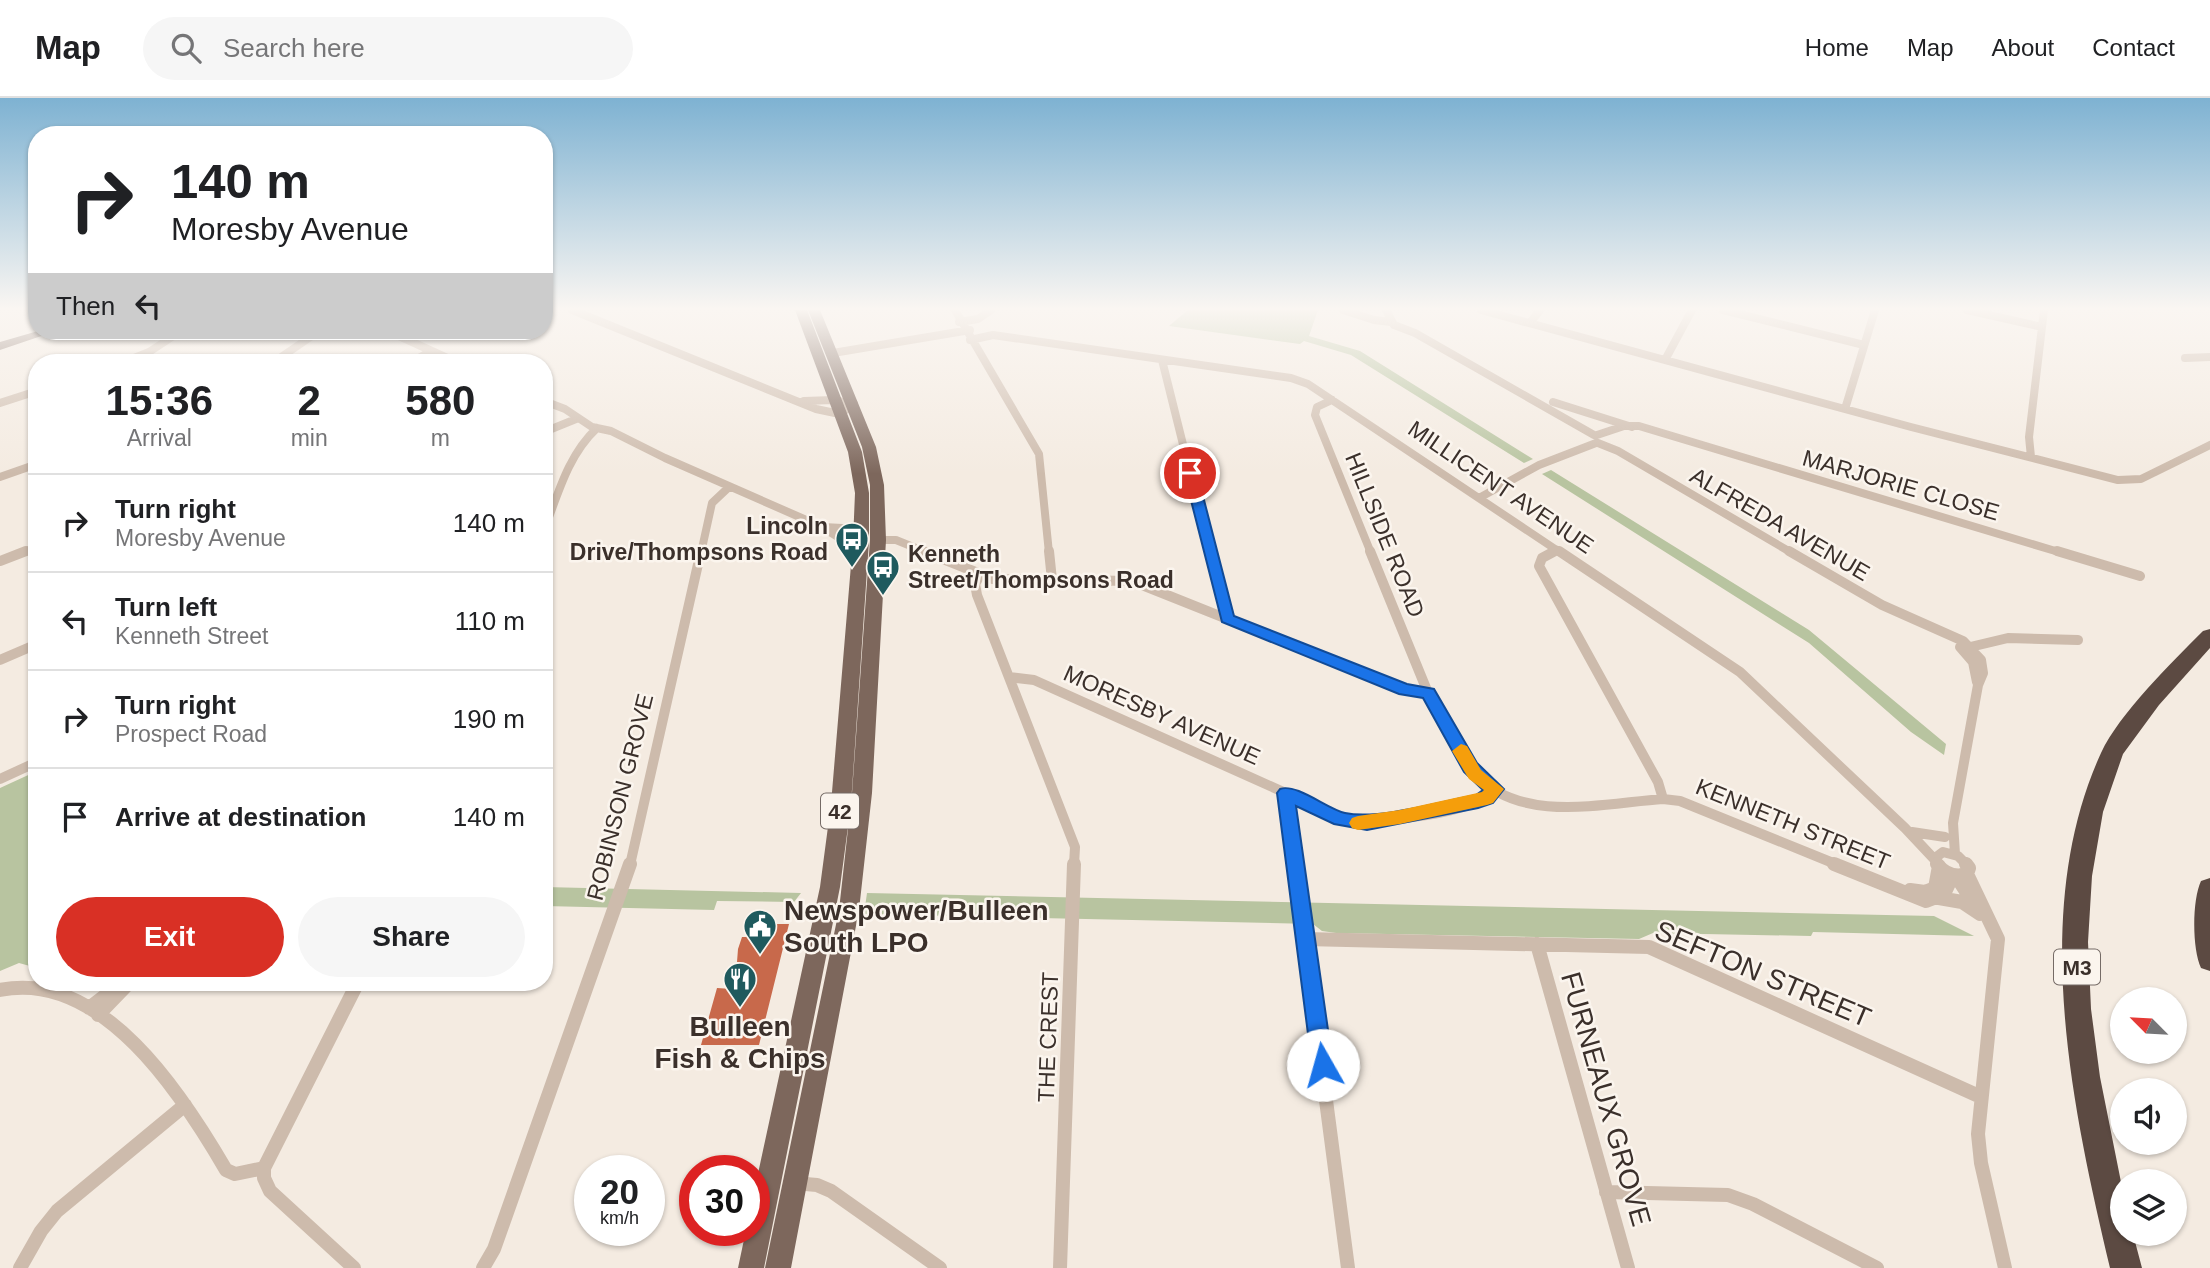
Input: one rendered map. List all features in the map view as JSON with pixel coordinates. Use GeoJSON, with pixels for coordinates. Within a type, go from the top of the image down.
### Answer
{"type":"FeatureCollection","features":[{"type":"Feature","properties":{"kind":"highway","name":"M3"},"geometry":{"type":"LineString","coordinates":[[2126,1268],[2109,1200],[2087,1080],[2077,992],[2077,922],[2085,832],[2113,752],[2164,682],[2210,636]]}},
{"type":"Feature","properties":{"kind":"highway"},"geometry":{"type":"LineString","coordinates":[[2210,888],[2207,921],[2210,960]]}},
{"type":"Feature","properties":{"kind":"main road","name":"42"},"geometry":{"type":"LineString","coordinates":[[770,1176],[830,887],[841,804],[874,470],[844,405],[832,365]]}},
{"type":"Feature","properties":{"kind":"main road","name":"42"},"geometry":{"type":"LineString","coordinates":[[778,1268],[849,909],[862,793],[867,536]]}},
{"type":"Feature","properties":{"kind":"main road","name":"42"},"geometry":{"type":"LineString","coordinates":[[751,1268],[756,1246]]}},
{"type":"Feature","properties":{"kind":"street"},"geometry":{"type":"LineString","coordinates":[[709,365],[822,412],[844,405]]}},
{"type":"Feature","properties":{"kind":"street"},"geometry":{"type":"LineString","coordinates":[[987,365],[1038,454],[1052,580]]}},
{"type":"Feature","properties":{"kind":"street"},"geometry":{"type":"LineString","coordinates":[[1163,365],[1227,619]]}},
{"type":"Feature","properties":{"kind":"street","name":"MILLICENT AVENUE"},"geometry":{"type":"LineString","coordinates":[[1194,365],[1296,379],[1332,400],[1740,672],[1909,830],[1943,857]]}},
{"type":"Feature","properties":{"kind":"street","name":"ALFREDA AVENUE"},"geometry":{"type":"LineString","coordinates":[[1466,365],[1874,601],[1926,625],[1966,648]]}},
{"type":"Feature","properties":{"kind":"street"},"geometry":{"type":"LineString","coordinates":[[1682,365],[2131,481],[2210,445]]}},
{"type":"Feature","properties":{"kind":"street"},"geometry":{"type":"LineString","coordinates":[[1845,409],[1858,365]]}},
{"type":"Feature","properties":{"kind":"street"},"geometry":{"type":"LineString","coordinates":[[2027,456],[2038,365]]}},
{"type":"Feature","properties":{"kind":"street"},"geometry":{"type":"LineString","coordinates":[[0,403],[28,394]]}},
{"type":"Feature","properties":{"kind":"street","name":"HILLSIDE ROAD"},"geometry":{"type":"LineString","coordinates":[[1332,400],[1317,407],[1315,415],[1428,693]]}},
{"type":"Feature","properties":{"kind":"street","name":"MARJORIE CLOSE"},"geometry":{"type":"LineString","coordinates":[[1553,402],[1622,427],[1652,432],[2140,576]]}},
{"type":"Feature","properties":{"kind":"street"},"geometry":{"type":"LineString","coordinates":[[553,408],[571,420],[622,438],[820,526],[838,537],[867,536],[896,540],[998,580],[1132,582],[1405,690],[1428,693]]}},
{"type":"Feature","properties":{"kind":"street"},"geometry":{"type":"LineString","coordinates":[[553,427],[571,420]]}},
{"type":"Feature","properties":{"kind":"street"},"geometry":{"type":"LineString","coordinates":[[1476,496],[1622,427]]}},
{"type":"Feature","properties":{"kind":"street"},"geometry":{"type":"LineString","coordinates":[[553,508],[574,455],[594,430]]}},
{"type":"Feature","properties":{"kind":"street"},"geometry":{"type":"LineString","coordinates":[[0,477],[28,467]]}},
{"type":"Feature","properties":{"kind":"street","name":"ROBINSON GROVE"},"geometry":{"type":"LineString","coordinates":[[483,1268],[494,1249],[629,870],[713,507],[732,488]]}},
{"type":"Feature","properties":{"kind":"street"},"geometry":{"type":"LineString","coordinates":[[0,561],[28,550]]}},
{"type":"Feature","properties":{"kind":"street"},"geometry":{"type":"LineString","coordinates":[[1557,550],[1542,558],[1539,566],[1658,782],[1663,799]]}},
{"type":"Feature","properties":{"kind":"street","name":"THE CREST"},"geometry":{"type":"LineString","coordinates":[[980,575],[975,584],[977,595],[1073,840],[1076,855],[1060,1268]]}},
{"type":"Feature","properties":{"kind":"street"},"geometry":{"type":"LineString","coordinates":[[1943,857],[1953,823],[1978,684],[1973,662],[1966,648],[2008,638],[2078,640]]}},
{"type":"Feature","properties":{"kind":"street"},"geometry":{"type":"LineString","coordinates":[[0,660],[28,648]]}},
{"type":"Feature","properties":{"kind":"street","name":"MORESBY AVENUE"},"geometry":{"type":"LineString","coordinates":[[1009,677],[1034,680],[1340,819],[1367,823],[1478,802],[1487,798],[1495,789]]}},
{"type":"Feature","properties":{"kind":"street","name":"KENNETH STREET"},"geometry":{"type":"LineString","coordinates":[[1428,693],[1480,780],[1531,804],[1549,807],[1663,799],[1694,806],[1926,901],[1939,898],[1962,902],[1980,914]]}},
{"type":"Feature","properties":{"kind":"street"},"geometry":{"type":"LineString","coordinates":[[0,779],[28,766]]}},
{"type":"Feature","properties":{"kind":"street"},"geometry":{"type":"LineString","coordinates":[[1286,793],[1348,1268]]}},
{"type":"Feature","properties":{"kind":"street"},"geometry":{"type":"LineString","coordinates":[[1953,823],[1945,837],[1943,857],[1959,875],[1996,931],[1997,953],[1978,1147],[2005,1268]]}},
{"type":"Feature","properties":{"kind":"street"},"geometry":{"type":"LineString","coordinates":[[1909,830],[1945,837]]}},
{"type":"Feature","properties":{"kind":"street"},"geometry":{"type":"LineString","coordinates":[[1939,898],[1967,864],[1943,857]]}},
{"type":"Feature","properties":{"kind":"street","name":"KENNETH STREET"},"geometry":{"type":"LineString","coordinates":[[1897,887],[1919,892],[1932,890],[1938,882],[1943,857]]}},
{"type":"Feature","properties":{"kind":"street"},"geometry":{"type":"LineString","coordinates":[[1959,875],[1997,953]]}},
{"type":"Feature","properties":{"kind":"street","name":"SEFTON STREET"},"geometry":{"type":"LineString","coordinates":[[1306,939],[1636,946],[1656,949],[1981,1097]]}},
{"type":"Feature","properties":{"kind":"street","name":"FURNEAUX GROVE"},"geometry":{"type":"LineString","coordinates":[[1537,944],[1628,1268]]}},
{"type":"Feature","properties":{"kind":"street"},"geometry":{"type":"LineString","coordinates":[[0,990],[13,985],[28,984]]}},
{"type":"Feature","properties":{"kind":"street"},"geometry":{"type":"LineString","coordinates":[[46,991],[93,1012],[160,1069],[226,1170],[235,1174],[264,1168]]}},
{"type":"Feature","properties":{"kind":"street"},"geometry":{"type":"LineString","coordinates":[[93,1012],[113,991]]}},
{"type":"Feature","properties":{"kind":"street"},"geometry":{"type":"LineString","coordinates":[[93,1012],[119,991]]}},
{"type":"Feature","properties":{"kind":"street"},"geometry":{"type":"LineString","coordinates":[[353,991],[264,1168],[264,1178],[270,1191],[354,1268]]}},
{"type":"Feature","properties":{"kind":"street"},"geometry":{"type":"LineString","coordinates":[[20,1268],[41,1231],[57,1211],[185,1105]]}},
{"type":"Feature","properties":{"kind":"street"},"geometry":{"type":"LineString","coordinates":[[770,1186],[794,1183],[817,1185],[831,1191],[940,1268]]}},
{"type":"Feature","properties":{"kind":"street"},"geometry":{"type":"LineString","coordinates":[[1606,1192],[1728,1195],[1754,1205],[1877,1268]]}},
{"type":"Feature","properties":{"kind":"street","name":"ROBINSON GROVE"},"geometry":{"type":"LineString","coordinates":[[491,1268],[494,1249]]}},
{"type":"Feature","properties":{"kind":"green space"},"geometry":{"type":"Polygon","coordinates":[[[1366,365],[1382,365],[1533,459],[1524,463],[1366,365]]]}},
{"type":"Feature","properties":{"kind":"green space"},"geometry":{"type":"Polygon","coordinates":[[[1551,470],[1809,630],[1946,744],[1944,755],[1911,732],[1809,643],[1542,474],[1551,470]]]}},
{"type":"Feature","properties":{"kind":"green space"},"geometry":{"type":"Polygon","coordinates":[[[28,775],[28,966],[19,963],[0,971],[0,788],[28,775]]]}},
{"type":"Feature","properties":{"kind":"green space"},"geometry":{"type":"Polygon","coordinates":[[[553,887],[801,893],[794,902],[717,901],[714,910],[553,906],[553,887]]]}},
{"type":"Feature","properties":{"kind":"green space"},"geometry":{"type":"Polygon","coordinates":[[[867,893],[1934,916],[1974,936],[1813,932],[1811,936],[1653,933],[1639,939],[1336,933],[1322,931],[1313,924],[864,914],[867,893]]]}},
{"type":"Feature","properties":{"kind":"building"},"geometry":{"type":"Polygon","coordinates":[[[756,924],[789,924],[759,1045],[701,1045],[717,988],[732,989],[742,937],[752,937],[756,924]]]}},
{"type":"Feature","properties":{"kind":"slow traffic"},"geometry":{"type":"LineString","coordinates":[[1358,823],[1400,817],[1487,798],[1495,789],[1475,775],[1461,751]]}},
{"type":"Feature","properties":{"kind":"place","name":"Lincoln Drive/Thompsons Road"},"geometry":{"type":"Point","coordinates":[852,569]}},
{"type":"Feature","properties":{"kind":"place","name":"Kenneth Street/Thompsons Road"},"geometry":{"type":"Point","coordinates":[883,597]}},
{"type":"Feature","properties":{"kind":"place","name":"Newspower/Bulleen South LPO"},"geometry":{"type":"Point","coordinates":[760,956]}},
{"type":"Feature","properties":{"kind":"place","name":"Bulleen Fish & Chips"},"geometry":{"type":"Point","coordinates":[740,1009]}},
{"type":"Feature","properties":{"kind":"route"},"geometry":{"type":"LineString","coordinates":[[1190,473],[1227,619],[1405,690],[1428,693],[1471,768],[1480,780],[1495,789],[1491,795],[1478,802],[1367,823],[1340,819],[1286,793],[1323,1065]]}}]}
